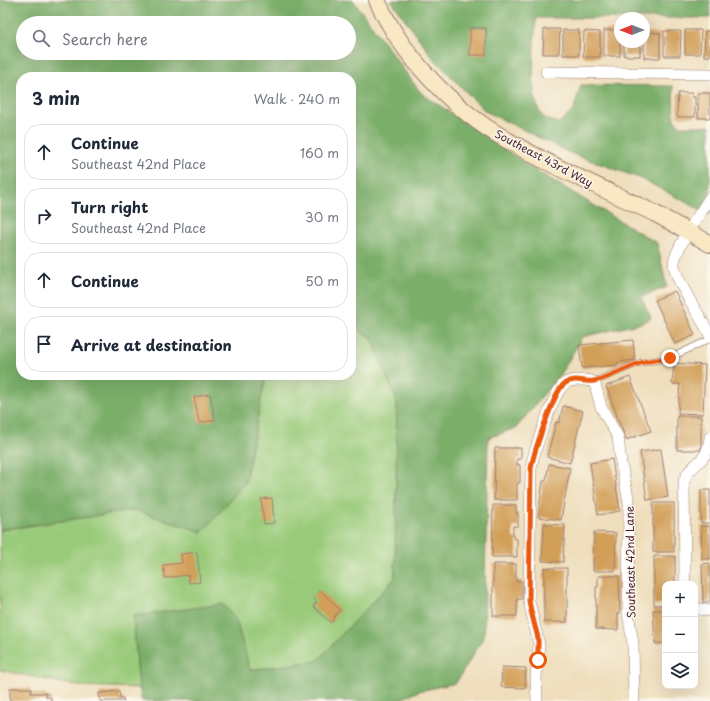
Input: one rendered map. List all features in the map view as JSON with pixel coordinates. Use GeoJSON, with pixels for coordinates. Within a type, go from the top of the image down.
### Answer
{"type":"FeatureCollection","features":[{"type":"Feature","properties":{"kind":"main road","name":"Southeast 43rd Way"},"geometry":{"type":"LineString","coordinates":[[377,0],[393,33],[422,70],[453,100],[478,121],[513,144],[710,244]]}},
{"type":"Feature","properties":{"kind":"street"},"geometry":{"type":"LineString","coordinates":[[546,72],[710,74]]}},
{"type":"Feature","properties":{"kind":"street"},"geometry":{"type":"LineString","coordinates":[[710,198],[688,232],[676,255],[674,265],[679,279],[710,335]]}},
{"type":"Feature","properties":{"kind":"street"},"geometry":{"type":"LineString","coordinates":[[537,701],[536,677],[539,645],[529,601],[532,463],[555,399],[561,388],[565,383],[572,380],[593,382]]}},
{"type":"Feature","properties":{"kind":"street","name":"Southeast 42nd Lane"},"geometry":{"type":"LineString","coordinates":[[593,382],[595,384],[601,407],[618,437],[621,463],[629,502],[628,613],[633,644],[634,701]]}},
{"type":"Feature","properties":{"kind":"street"},"geometry":{"type":"LineString","coordinates":[[685,581],[684,481],[688,472],[700,462],[707,453],[710,436]]}},
{"type":"Feature","properties":{"kind":"street"},"geometry":{"type":"LineString","coordinates":[[698,609],[710,611]]}},
{"type":"Feature","properties":{"kind":"lane"},"geometry":{"type":"LineString","coordinates":[[593,382],[639,363],[670,358],[710,339]]}},
{"type":"Feature","properties":{"kind":"green space"},"geometry":{"type":"Polygon","coordinates":[[[0,0],[353,0],[421,93],[540,173],[657,243],[667,287],[641,297],[651,318],[642,323],[582,337],[562,372],[516,428],[488,438],[484,637],[456,683],[419,691],[397,701],[142,701],[139,688],[133,616],[223,604],[236,620],[250,670],[317,661],[395,578],[397,402],[372,338],[356,329],[356,72],[16,72],[16,380],[265,380],[245,483],[202,532],[135,510],[0,530],[0,0]]]}},
{"type":"Feature","properties":{"kind":"green space"},"geometry":{"type":"Polygon","coordinates":[[[391,0],[710,0],[710,18],[650,18],[650,12],[614,12],[614,18],[536,18],[533,70],[535,99],[539,110],[544,117],[559,123],[573,111],[581,85],[673,86],[674,120],[681,126],[710,126],[710,215],[642,179],[570,153],[485,111],[433,58],[391,0]]]}},
{"type":"Feature","properties":{"kind":"green space"},"geometry":{"type":"Polygon","coordinates":[[[356,329],[372,338],[397,402],[395,578],[318,661],[250,670],[236,620],[133,616],[139,688],[77,686],[0,670],[0,530],[135,510],[202,532],[245,483],[265,380],[356,380],[356,329]]]}},
{"type":"Feature","properties":{"kind":"building"},"geometry":{"type":"Polygon","coordinates":[[[470,28],[486,28],[486,55],[470,55],[470,28]]]}},
{"type":"Feature","properties":{"kind":"building"},"geometry":{"type":"Polygon","coordinates":[[[544,29],[560,29],[559,54],[543,54],[544,29]]]}},
{"type":"Feature","properties":{"kind":"building"},"geometry":{"type":"Polygon","coordinates":[[[563,30],[579,30],[579,55],[563,55],[563,30]]]}},
{"type":"Feature","properties":{"kind":"building"},"geometry":{"type":"Polygon","coordinates":[[[604,30],[614,30],[614,48],[620,48],[620,56],[604,56],[604,30]]]}},
{"type":"Feature","properties":{"kind":"building"},"geometry":{"type":"Polygon","coordinates":[[[685,30],[701,30],[700,54],[685,54],[685,30]]]}},
{"type":"Feature","properties":{"kind":"building"},"geometry":{"type":"Polygon","coordinates":[[[584,31],[600,32],[600,57],[583,57],[584,31]]]}},
{"type":"Feature","properties":{"kind":"building"},"geometry":{"type":"Polygon","coordinates":[[[664,31],[681,31],[680,56],[664,56],[664,31]]]}},
{"type":"Feature","properties":{"kind":"building"},"geometry":{"type":"Polygon","coordinates":[[[705,31],[710,31],[710,56],[704,56],[705,31]]]}},
{"type":"Feature","properties":{"kind":"building"},"geometry":{"type":"Polygon","coordinates":[[[650,32],[660,33],[660,58],[644,58],[644,48],[650,48],[650,32]]]}},
{"type":"Feature","properties":{"kind":"building"},"geometry":{"type":"Polygon","coordinates":[[[624,48],[640,48],[640,56],[624,56],[624,48]]]}},
{"type":"Feature","properties":{"kind":"building"},"geometry":{"type":"Polygon","coordinates":[[[678,93],[692,93],[692,97],[695,97],[695,117],[677,117],[678,93]]]}},
{"type":"Feature","properties":{"kind":"building"},"geometry":{"type":"Polygon","coordinates":[[[698,93],[710,93],[710,118],[698,118],[698,93]]]}},
{"type":"Feature","properties":{"kind":"building"},"geometry":{"type":"Polygon","coordinates":[[[675,291],[695,335],[675,344],[655,300],[675,291]]]}},
{"type":"Feature","properties":{"kind":"building"},"geometry":{"type":"Polygon","coordinates":[[[633,340],[635,360],[618,362],[618,365],[582,368],[579,345],[633,340]]]}},
{"type":"Feature","properties":{"kind":"building"},"geometry":{"type":"Polygon","coordinates":[[[674,363],[705,365],[703,414],[678,413],[680,384],[672,384],[674,363]]]}},
{"type":"Feature","properties":{"kind":"building"},"geometry":{"type":"Polygon","coordinates":[[[630,377],[651,431],[626,440],[606,386],[630,377]]]}},
{"type":"Feature","properties":{"kind":"building"},"geometry":{"type":"Polygon","coordinates":[[[210,394],[215,420],[199,423],[194,397],[210,394]]]}},
{"type":"Feature","properties":{"kind":"building"},"geometry":{"type":"Polygon","coordinates":[[[563,406],[583,411],[570,463],[547,457],[556,422],[559,423],[563,406]]]}},
{"type":"Feature","properties":{"kind":"building"},"geometry":{"type":"Polygon","coordinates":[[[677,416],[701,416],[701,450],[677,450],[677,416]]]}},
{"type":"Feature","properties":{"kind":"building"},"geometry":{"type":"Polygon","coordinates":[[[495,448],[521,448],[521,459],[517,459],[517,465],[520,465],[520,483],[517,483],[517,500],[494,500],[495,448]]]}},
{"type":"Feature","properties":{"kind":"building"},"geometry":{"type":"Polygon","coordinates":[[[661,449],[668,497],[647,500],[640,452],[661,449]]]}},
{"type":"Feature","properties":{"kind":"building"},"geometry":{"type":"Polygon","coordinates":[[[612,459],[620,511],[598,515],[590,463],[612,459]]]}},
{"type":"Feature","properties":{"kind":"building"},"geometry":{"type":"Polygon","coordinates":[[[549,464],[570,468],[561,520],[538,517],[543,481],[546,481],[549,464]]]}},
{"type":"Feature","properties":{"kind":"building"},"geometry":{"type":"Polygon","coordinates":[[[701,490],[710,490],[710,523],[701,523],[701,490]]]}},
{"type":"Feature","properties":{"kind":"building"},"geometry":{"type":"Polygon","coordinates":[[[272,498],[274,523],[264,524],[261,499],[272,498]]]}},
{"type":"Feature","properties":{"kind":"building"},"geometry":{"type":"Polygon","coordinates":[[[653,503],[674,503],[674,552],[653,552],[653,503]]]}},
{"type":"Feature","properties":{"kind":"building"},"geometry":{"type":"Polygon","coordinates":[[[493,505],[516,505],[516,513],[518,513],[518,526],[513,526],[513,538],[517,539],[517,557],[492,557],[493,505]]]}},
{"type":"Feature","properties":{"kind":"building"},"geometry":{"type":"Polygon","coordinates":[[[544,524],[565,525],[563,562],[542,561],[544,524]]]}},
{"type":"Feature","properties":{"kind":"building"},"geometry":{"type":"Polygon","coordinates":[[[701,526],[710,526],[710,559],[702,559],[701,526]]]}},
{"type":"Feature","properties":{"kind":"building"},"geometry":{"type":"Polygon","coordinates":[[[594,532],[616,533],[615,571],[593,571],[594,532]]]}},
{"type":"Feature","properties":{"kind":"building"},"geometry":{"type":"Polygon","coordinates":[[[197,552],[200,582],[189,583],[188,575],[165,578],[163,565],[182,563],[181,554],[197,552]]]}},
{"type":"Feature","properties":{"kind":"building"},"geometry":{"type":"Polygon","coordinates":[[[654,556],[675,556],[675,581],[662,581],[662,605],[654,605],[654,556]]]}},
{"type":"Feature","properties":{"kind":"building"},"geometry":{"type":"Polygon","coordinates":[[[710,563],[710,602],[703,602],[702,564],[710,563]]]}},
{"type":"Feature","properties":{"kind":"building"},"geometry":{"type":"Polygon","coordinates":[[[493,564],[516,564],[516,581],[522,581],[522,599],[517,599],[517,616],[493,616],[493,564]]]}},
{"type":"Feature","properties":{"kind":"building"},"geometry":{"type":"Polygon","coordinates":[[[544,568],[567,568],[567,622],[544,622],[544,568]]]}},
{"type":"Feature","properties":{"kind":"building"},"geometry":{"type":"Polygon","coordinates":[[[598,576],[619,576],[620,613],[618,613],[618,630],[596,629],[596,587],[598,587],[598,576]]]}},
{"type":"Feature","properties":{"kind":"building"},"geometry":{"type":"Polygon","coordinates":[[[320,590],[340,610],[333,618],[334,619],[331,623],[313,606],[317,602],[313,597],[320,590]]]}},
{"type":"Feature","properties":{"kind":"building"},"geometry":{"type":"Polygon","coordinates":[[[653,610],[662,610],[662,643],[655,643],[653,610]]]}},
{"type":"Feature","properties":{"kind":"building"},"geometry":{"type":"Polygon","coordinates":[[[502,667],[526,668],[525,688],[501,687],[502,667]]]}},
{"type":"Feature","properties":{"kind":"building"},"geometry":{"type":"Polygon","coordinates":[[[10,688],[31,688],[31,693],[46,693],[46,697],[51,697],[51,701],[10,701],[10,688]]]}},
{"type":"Feature","properties":{"kind":"building"},"geometry":{"type":"Polygon","coordinates":[[[119,691],[120,698],[123,698],[124,701],[100,701],[99,693],[119,691]]]}},
{"type":"Feature","properties":{"kind":"route"},"geometry":{"type":"LineString","coordinates":[[538,660],[538,638],[529,601],[531,469],[533,455],[557,393],[565,383],[572,380],[593,382],[639,363],[670,358]]}}]}
